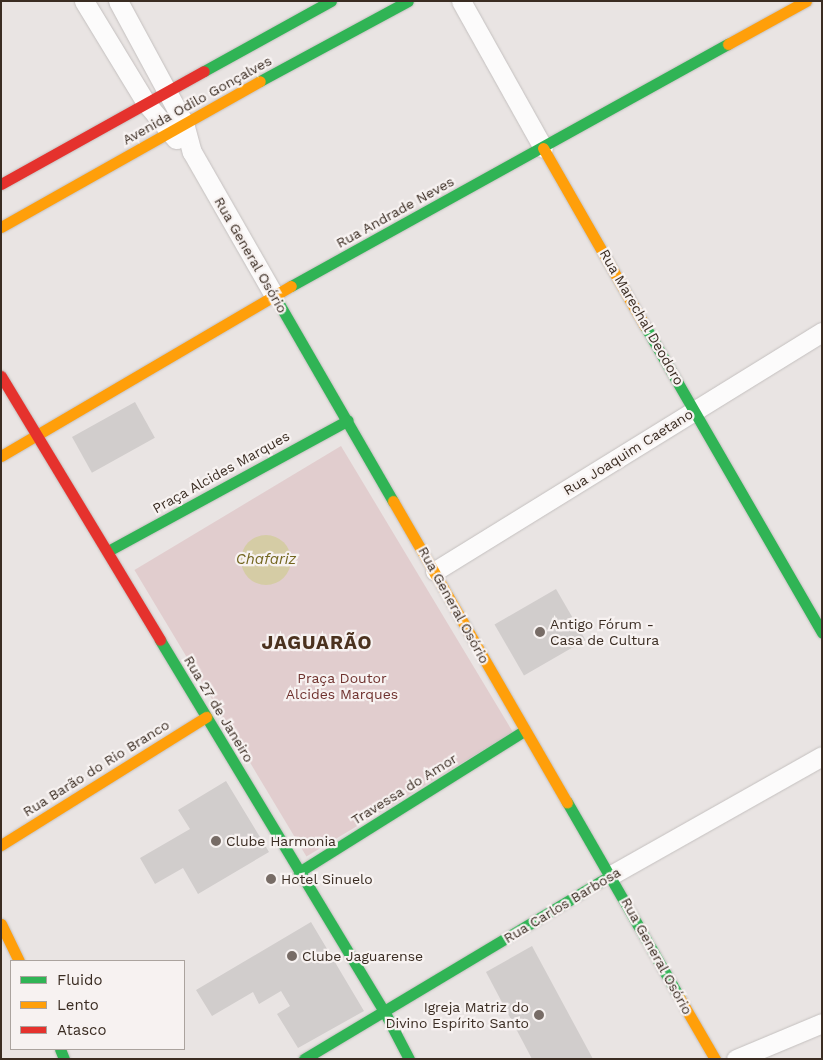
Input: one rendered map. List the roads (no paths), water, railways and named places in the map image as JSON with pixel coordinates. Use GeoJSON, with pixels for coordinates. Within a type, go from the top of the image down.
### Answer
{"type":"FeatureCollection","features":[{"type":"Feature","properties":{"kind":"street","name":"Rua General Osório"},"geometry":{"type":"LineString","coordinates":[[84,1],[146,103],[176,128],[192,152],[435,571],[524,731],[611,875],[715,1059]]}},
{"type":"Feature","properties":{"kind":"street","name":"Rua General Osório"},"geometry":{"type":"LineString","coordinates":[[118,1],[167,90],[176,128]]}},
{"type":"Feature","properties":{"kind":"street","name":"Avenida Odilo Gonçalves"},"geometry":{"type":"LineString","coordinates":[[1,184],[167,90],[331,1]]}},
{"type":"Feature","properties":{"kind":"street","name":"Avenida Odilo Gonçalves"},"geometry":{"type":"LineString","coordinates":[[1,227],[176,128],[408,1]]}},
{"type":"Feature","properties":{"kind":"street","name":"Rua Marechal Deodoro"},"geometry":{"type":"LineString","coordinates":[[461,1],[822,633]]}},
{"type":"Feature","properties":{"kind":"street","name":"Rua Andrade Neves"},"geometry":{"type":"LineString","coordinates":[[1,456],[274,295],[544,148],[806,1]]}},
{"type":"Feature","properties":{"kind":"street","name":"Rua Joaquim Caetano"},"geometry":{"type":"LineString","coordinates":[[435,571],[822,332]]}},
{"type":"Feature","properties":{"kind":"street","name":"Rua 27 de Janeiro"},"geometry":{"type":"LineString","coordinates":[[1,376],[108,551],[298,872],[384,1011],[409,1059]]}},
{"type":"Feature","properties":{"kind":"street","name":"Praça Alcides Marques"},"geometry":{"type":"LineString","coordinates":[[108,551],[348,420]]}},
{"type":"Feature","properties":{"kind":"street","name":"Rua Barão do Rio Branco"},"geometry":{"type":"LineString","coordinates":[[1,845],[206,717]]}},
{"type":"Feature","properties":{"kind":"street","name":"Travessa do Amor"},"geometry":{"type":"LineString","coordinates":[[298,872],[524,731]]}},
{"type":"Feature","properties":{"kind":"street","name":"Rua Carlos Barbosa"},"geometry":{"type":"LineString","coordinates":[[304,1059],[611,875],[822,756]]}},
{"type":"Feature","properties":{"kind":"street"},"geometry":{"type":"LineString","coordinates":[[1,924],[19,960]]}},
{"type":"Feature","properties":{"kind":"street"},"geometry":{"type":"LineString","coordinates":[[736,1059],[822,1022]]}},
{"type":"Feature","properties":{"kind":"water","name":"Chafariz"},"geometry":{"type":"Polygon","coordinates":[[[261,535],[271,535],[284,542],[291,555],[291,565],[284,578],[271,585],[261,585],[252,581],[245,574],[241,565],[241,555],[245,546],[252,539],[261,535]]]}},
{"type":"Feature","properties":{"kind":"place","name":"Antigo Fórum - Casa de Cultura"},"geometry":{"type":"Point","coordinates":[540,632]}},
{"type":"Feature","properties":{"kind":"place","name":"Clube Harmonia"},"geometry":{"type":"Point","coordinates":[216,841]}},
{"type":"Feature","properties":{"kind":"place","name":"Hotel Sinuelo"},"geometry":{"type":"Point","coordinates":[271,879]}},
{"type":"Feature","properties":{"kind":"place","name":"Clube Jaguarense"},"geometry":{"type":"Point","coordinates":[292,956]}},
{"type":"Feature","properties":{"kind":"place","name":"Igreja Matriz do Divino Espírito Santo"},"geometry":{"type":"Point","coordinates":[539,1015]}},
{"type":"Feature","properties":{"kind":"district","name":"JAGUARÃO"},"geometry":{"type":"Point","coordinates":[317,643]}},
{"type":"Feature","properties":{"kind":"park label","name":"Praça Doutor Alcides Marques"},"geometry":{"type":"Point","coordinates":[342,686]}}]}
